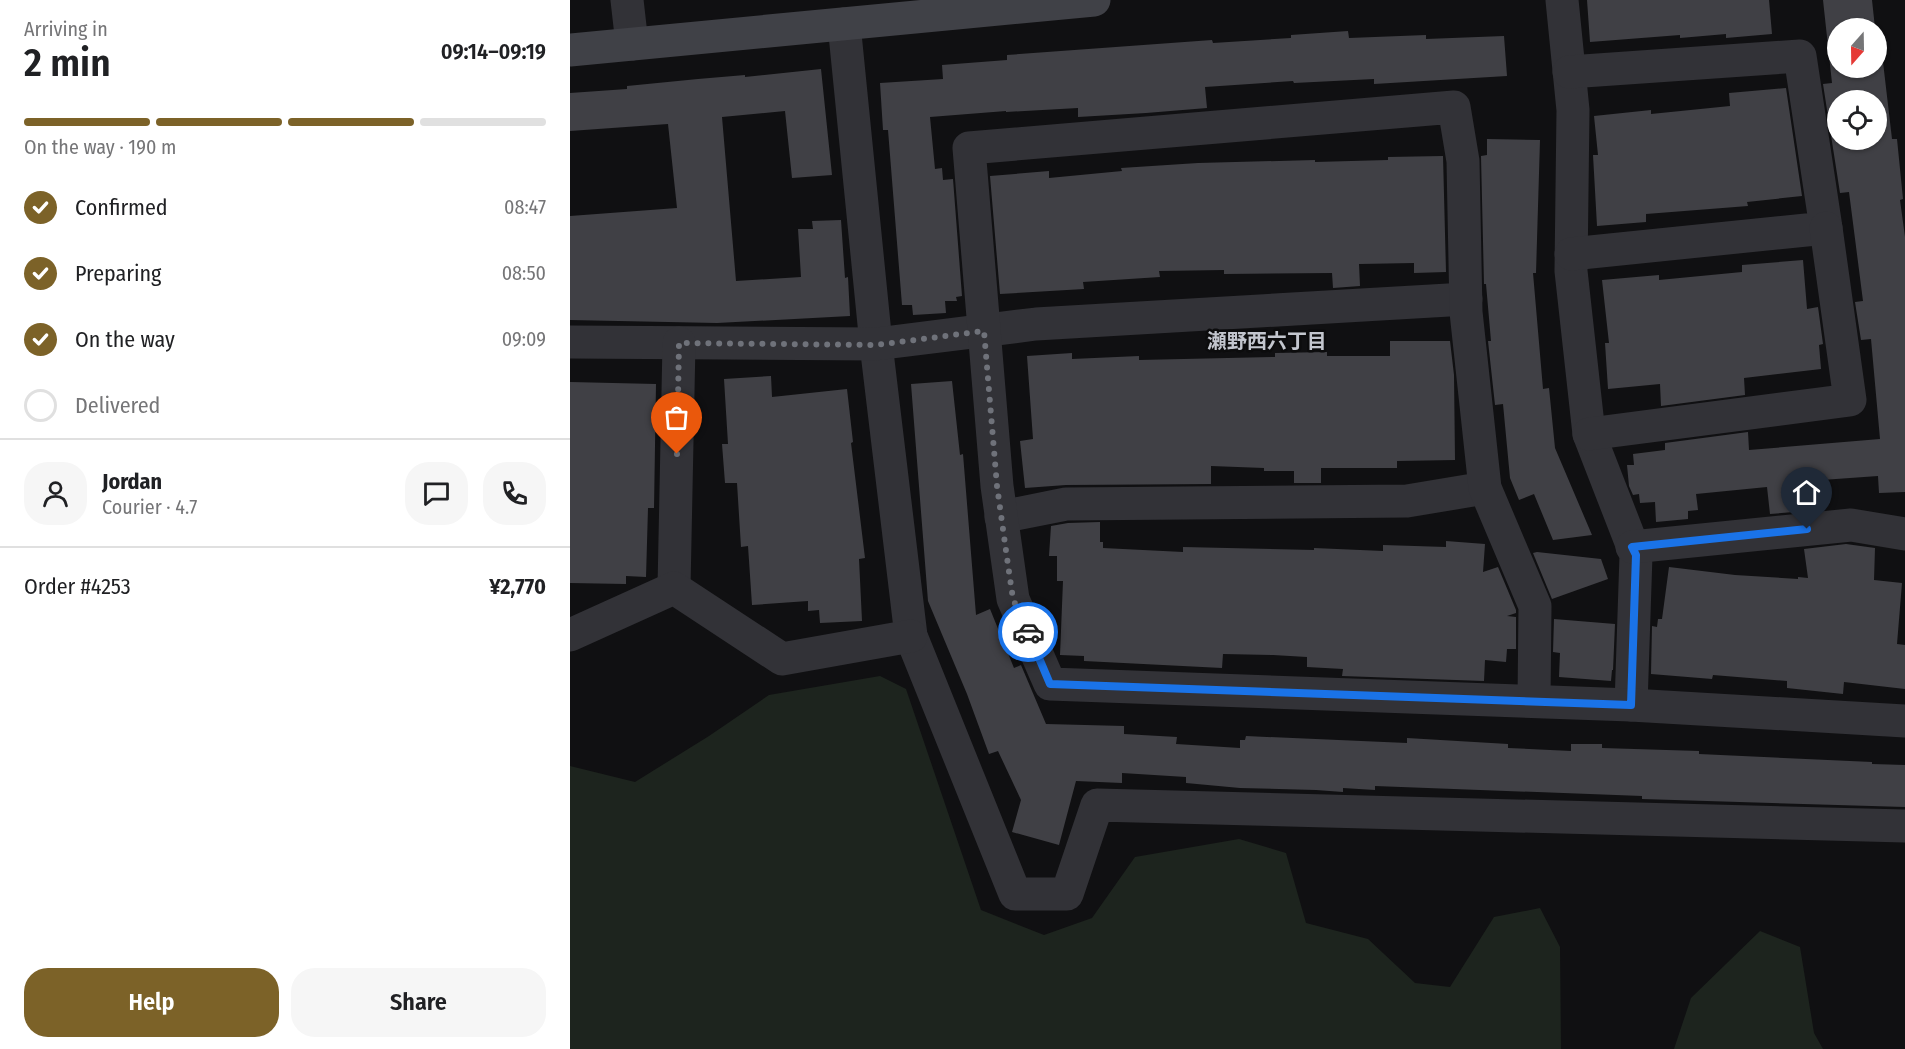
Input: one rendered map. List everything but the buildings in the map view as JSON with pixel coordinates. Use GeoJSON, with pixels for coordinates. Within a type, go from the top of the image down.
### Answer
{"type":"FeatureCollection","features":[{"type":"Feature","properties":{"kind":"street"},"geometry":{"type":"LineString","coordinates":[[627,0],[632,44]]}},
{"type":"Feature","properties":{"kind":"street"},"geometry":{"type":"LineString","coordinates":[[570,50],[1094,0]]}},
{"type":"Feature","properties":{"kind":"street"},"geometry":{"type":"LineString","coordinates":[[1562,0],[1573,110],[1571,271],[1589,434],[1636,555],[1631,705]]}},
{"type":"Feature","properties":{"kind":"street"},"geometry":{"type":"LineString","coordinates":[[844,24],[876,345],[910,636],[1015,894],[1067,894],[1097,805],[1905,826]]}},
{"type":"Feature","properties":{"kind":"street"},"geometry":{"type":"LineString","coordinates":[[1569,72],[1800,56],[1850,400],[1589,434]]}},
{"type":"Feature","properties":{"kind":"street"},"geometry":{"type":"LineString","coordinates":[[1534,701],[1535,606],[1485,488],[1466,299],[1463,161],[1454,107],[969,148],[1001,517],[1013,599],[1050,684],[1631,705],[1905,721]]}},
{"type":"Feature","properties":{"kind":"street"},"geometry":{"type":"LineString","coordinates":[[1571,254],[1826,228]]}},
{"type":"Feature","properties":{"kind":"street"},"geometry":{"type":"LineString","coordinates":[[570,342],[876,345],[1036,324],[1466,299]]}},
{"type":"Feature","properties":{"kind":"street"},"geometry":{"type":"LineString","coordinates":[[674,588],[679,343]]}},
{"type":"Feature","properties":{"kind":"street"},"geometry":{"type":"LineString","coordinates":[[1001,517],[1066,504],[1407,501],[1485,488]]}},
{"type":"Feature","properties":{"kind":"street"},"geometry":{"type":"LineString","coordinates":[[1632,547],[1851,525],[1905,534]]}},
{"type":"Feature","properties":{"kind":"street"},"geometry":{"type":"LineString","coordinates":[[674,588],[782,659],[910,636]]}},
{"type":"Feature","properties":{"kind":"street"},"geometry":{"type":"LineString","coordinates":[[570,635],[674,588]]}},
{"type":"Feature","properties":{"kind":"shaded area"},"geometry":{"type":"Polygon","coordinates":[[[880,676],[906,689],[981,910],[1044,935],[1092,918],[1135,857],[1239,839],[1286,853],[1306,923],[1368,939],[1415,983],[1450,987],[1494,917],[1540,908],[1560,947],[1561,1049],[570,1049],[570,766],[635,782],[769,695],[880,676]]]}},
{"type":"Feature","properties":{"kind":"shaded area"},"geometry":{"type":"Polygon","coordinates":[[[1760,931],[1800,947],[1814,1033],[1823,1049],[1674,1049],[1691,998],[1760,931]]]}},
{"type":"Feature","properties":{"kind":"way so far"},"geometry":{"type":"LineString","coordinates":[[677,454],[679,343],[876,345],[984,331],[997,486],[1007,558],[1013,599],[1028,632]]}},
{"type":"Feature","properties":{"kind":"district","name":"瀬野西六丁目"},"geometry":{"type":"Point","coordinates":[1267,341]}},
{"type":"Feature","properties":{"kind":"route"},"geometry":{"type":"LineString","coordinates":[[1028,632],[1050,684],[1631,705],[1636,555],[1632,547],[1807,529]]}}]}
